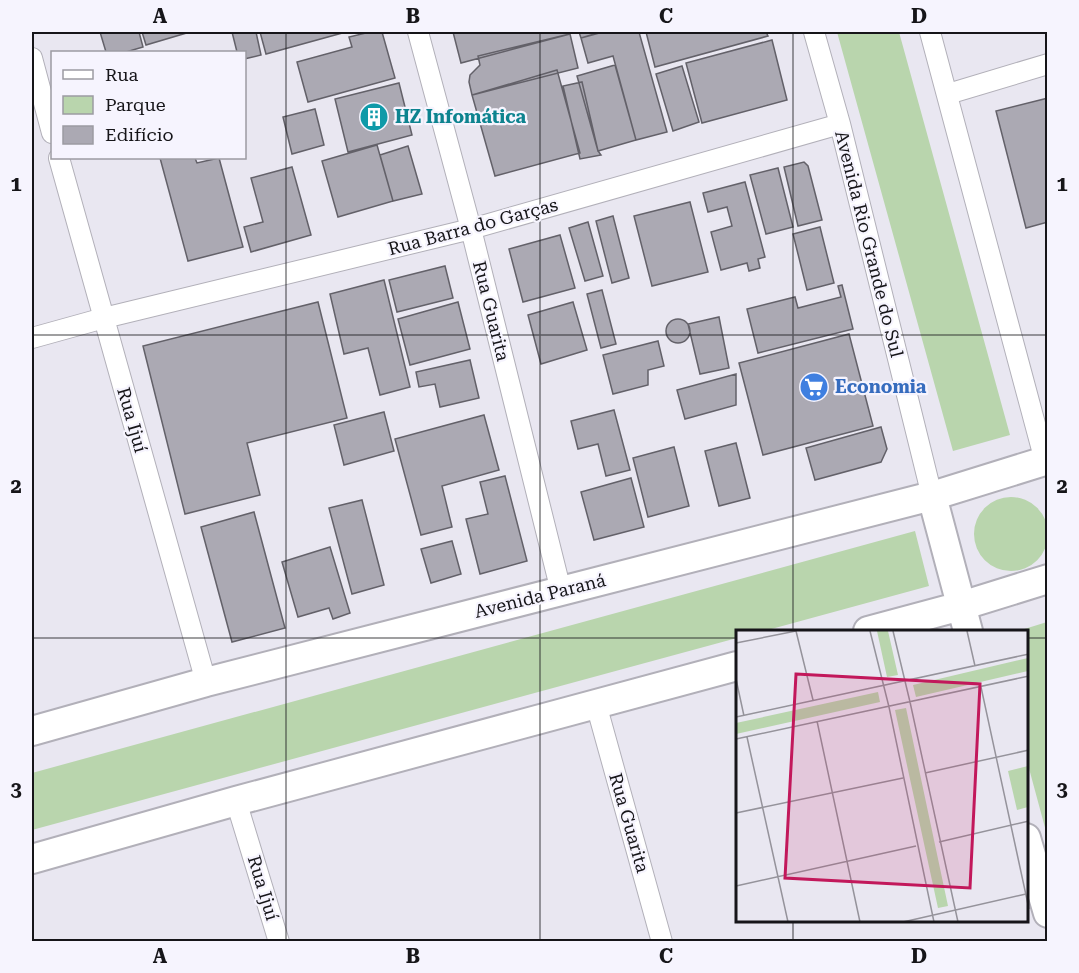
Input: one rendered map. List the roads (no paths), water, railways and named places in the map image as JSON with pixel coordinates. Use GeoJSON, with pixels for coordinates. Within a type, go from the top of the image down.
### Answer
{"type":"FeatureCollection","features":[{"type":"Feature","properties":{"kind":"street","name":"Rua Guarita"},"geometry":{"type":"LineString","coordinates":[[417,32],[471,229],[561,591]]}},
{"type":"Feature","properties":{"kind":"street","name":"Avenida Rio Grande do Sul"},"geometry":{"type":"LineString","coordinates":[[814,32],[840,124],[932,496],[965,619]]}},
{"type":"Feature","properties":{"kind":"street"},"geometry":{"type":"LineString","coordinates":[[930,32],[1047,463]]}},
{"type":"Feature","properties":{"kind":"street"},"geometry":{"type":"LineString","coordinates":[[32,58],[51,130]]}},
{"type":"Feature","properties":{"kind":"street"},"geometry":{"type":"LineString","coordinates":[[948,94],[1047,64]]}},
{"type":"Feature","properties":{"kind":"street","name":"Rua Barra do Garças"},"geometry":{"type":"LineString","coordinates":[[32,339],[104,318],[471,229],[840,124]]}},
{"type":"Feature","properties":{"kind":"street","name":"Rua Ijuí"},"geometry":{"type":"LineString","coordinates":[[59,159],[206,681]]}},
{"type":"Feature","properties":{"kind":"street","name":"Avenida Paraná"},"geometry":{"type":"LineString","coordinates":[[32,731],[206,681],[932,496],[1047,463]]}},
{"type":"Feature","properties":{"kind":"street"},"geometry":{"type":"LineString","coordinates":[[876,630],[965,619],[1047,579]]}},
{"type":"Feature","properties":{"kind":"street"},"geometry":{"type":"LineString","coordinates":[[32,859],[236,801],[736,666]]}},
{"type":"Feature","properties":{"kind":"street","name":"Rua Guarita"},"geometry":{"type":"LineString","coordinates":[[596,704],[662,942]]}},
{"type":"Feature","properties":{"kind":"street","name":"Rua Ijuí"},"geometry":{"type":"LineString","coordinates":[[236,801],[279,942]]}},
{"type":"Feature","properties":{"kind":"street"},"geometry":{"type":"LineString","coordinates":[[1028,845],[1047,913]]}},
{"type":"Feature","properties":{"kind":"place","name":"HZ Infomática"},"geometry":{"type":"Point","coordinates":[374,117]}},
{"type":"Feature","properties":{"kind":"place","name":"Economia"},"geometry":{"type":"Point","coordinates":[814,387]}}]}
